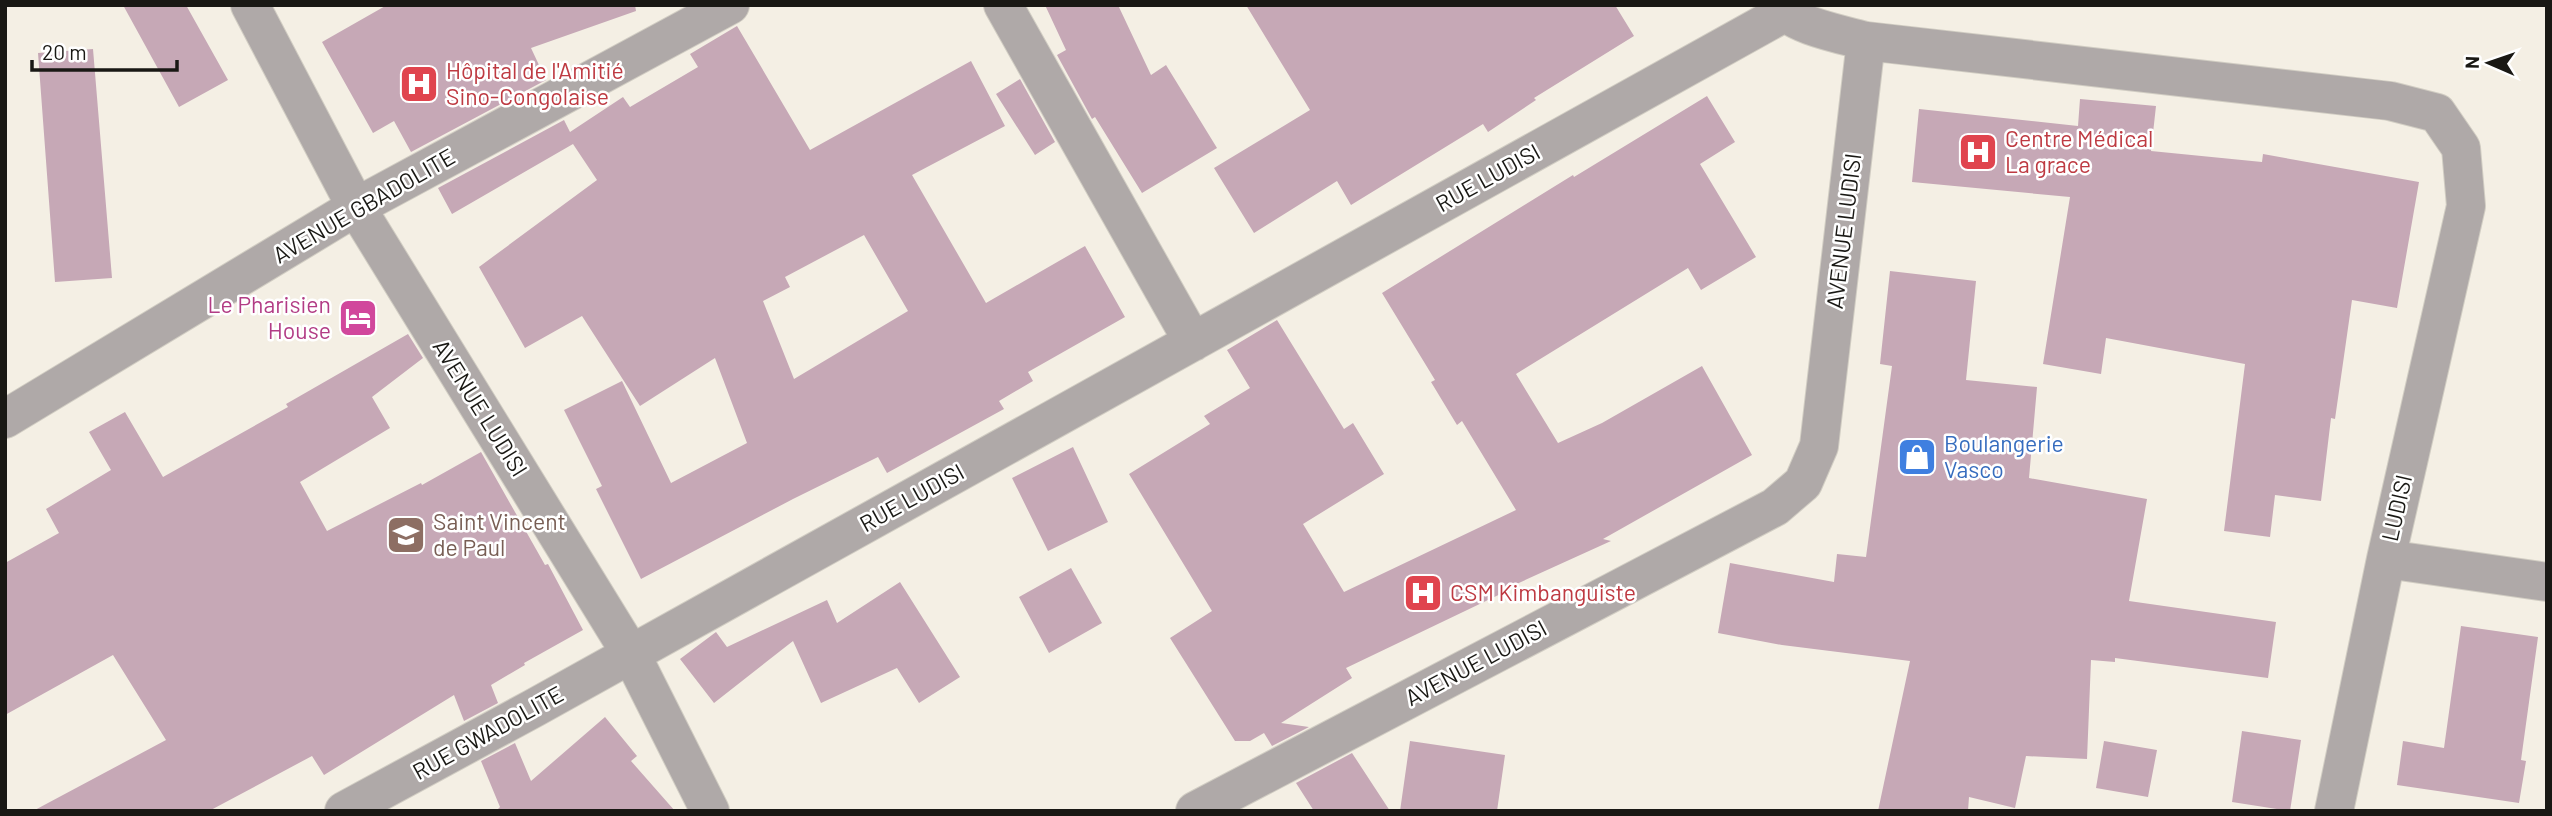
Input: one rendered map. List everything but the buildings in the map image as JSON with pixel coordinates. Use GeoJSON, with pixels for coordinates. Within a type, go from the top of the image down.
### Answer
{"type":"FeatureCollection","features":[{"type":"Feature","properties":{"kind":"street","name":"AVENUE LUDISI"},"geometry":{"type":"LineString","coordinates":[[250,5],[356,207],[631,654],[710,811]]}},
{"type":"Feature","properties":{"kind":"street","name":"AVENUE GBADOLITE"},"geometry":{"type":"LineString","coordinates":[[5,419],[356,207],[730,5]]}},
{"type":"Feature","properties":{"kind":"street"},"geometry":{"type":"LineString","coordinates":[[1003,5],[1193,342]]}},
{"type":"Feature","properties":{"kind":"street"},"geometry":{"type":"LineString","coordinates":[[1781,9],[1822,28],[1866,41]]}},
{"type":"Feature","properties":{"kind":"street","name":"RUE LUDISI"},"geometry":{"type":"LineString","coordinates":[[631,654],[1193,342],[1781,9]]}},
{"type":"Feature","properties":{"kind":"street","name":"AVENUE LUDISI"},"geometry":{"type":"LineString","coordinates":[[1195,811],[1775,507],[1803,482],[1818,446],[1866,41]]}},
{"type":"Feature","properties":{"kind":"street","name":"LUDISI"},"geometry":{"type":"LineString","coordinates":[[1866,41],[2390,102],[2437,113],[2461,148],[2466,206],[2386,559],[2334,811]]}},
{"type":"Feature","properties":{"kind":"street"},"geometry":{"type":"LineString","coordinates":[[2386,559],[2547,582]]}},
{"type":"Feature","properties":{"kind":"street","name":"RUE GWADOLITE"},"geometry":{"type":"LineString","coordinates":[[344,811],[631,654]]}},
{"type":"Feature","properties":{"kind":"place","name":"Hôpital de l'Amitié Sino-Congolaise"},"geometry":{"type":"Point","coordinates":[419,84]}},
{"type":"Feature","properties":{"kind":"place","name":"Centre Médical La grace"},"geometry":{"type":"Point","coordinates":[1978,152]}},
{"type":"Feature","properties":{"kind":"place","name":"Le Pharisien House"},"geometry":{"type":"Point","coordinates":[358,318]}},
{"type":"Feature","properties":{"kind":"place","name":"Boulangerie Vasco"},"geometry":{"type":"Point","coordinates":[1917,457]}},
{"type":"Feature","properties":{"kind":"place","name":"Saint Vincent de Paul"},"geometry":{"type":"Point","coordinates":[406,535]}},
{"type":"Feature","properties":{"kind":"place","name":"CSM Kimbanguiste"},"geometry":{"type":"Point","coordinates":[1423,593]}}]}
